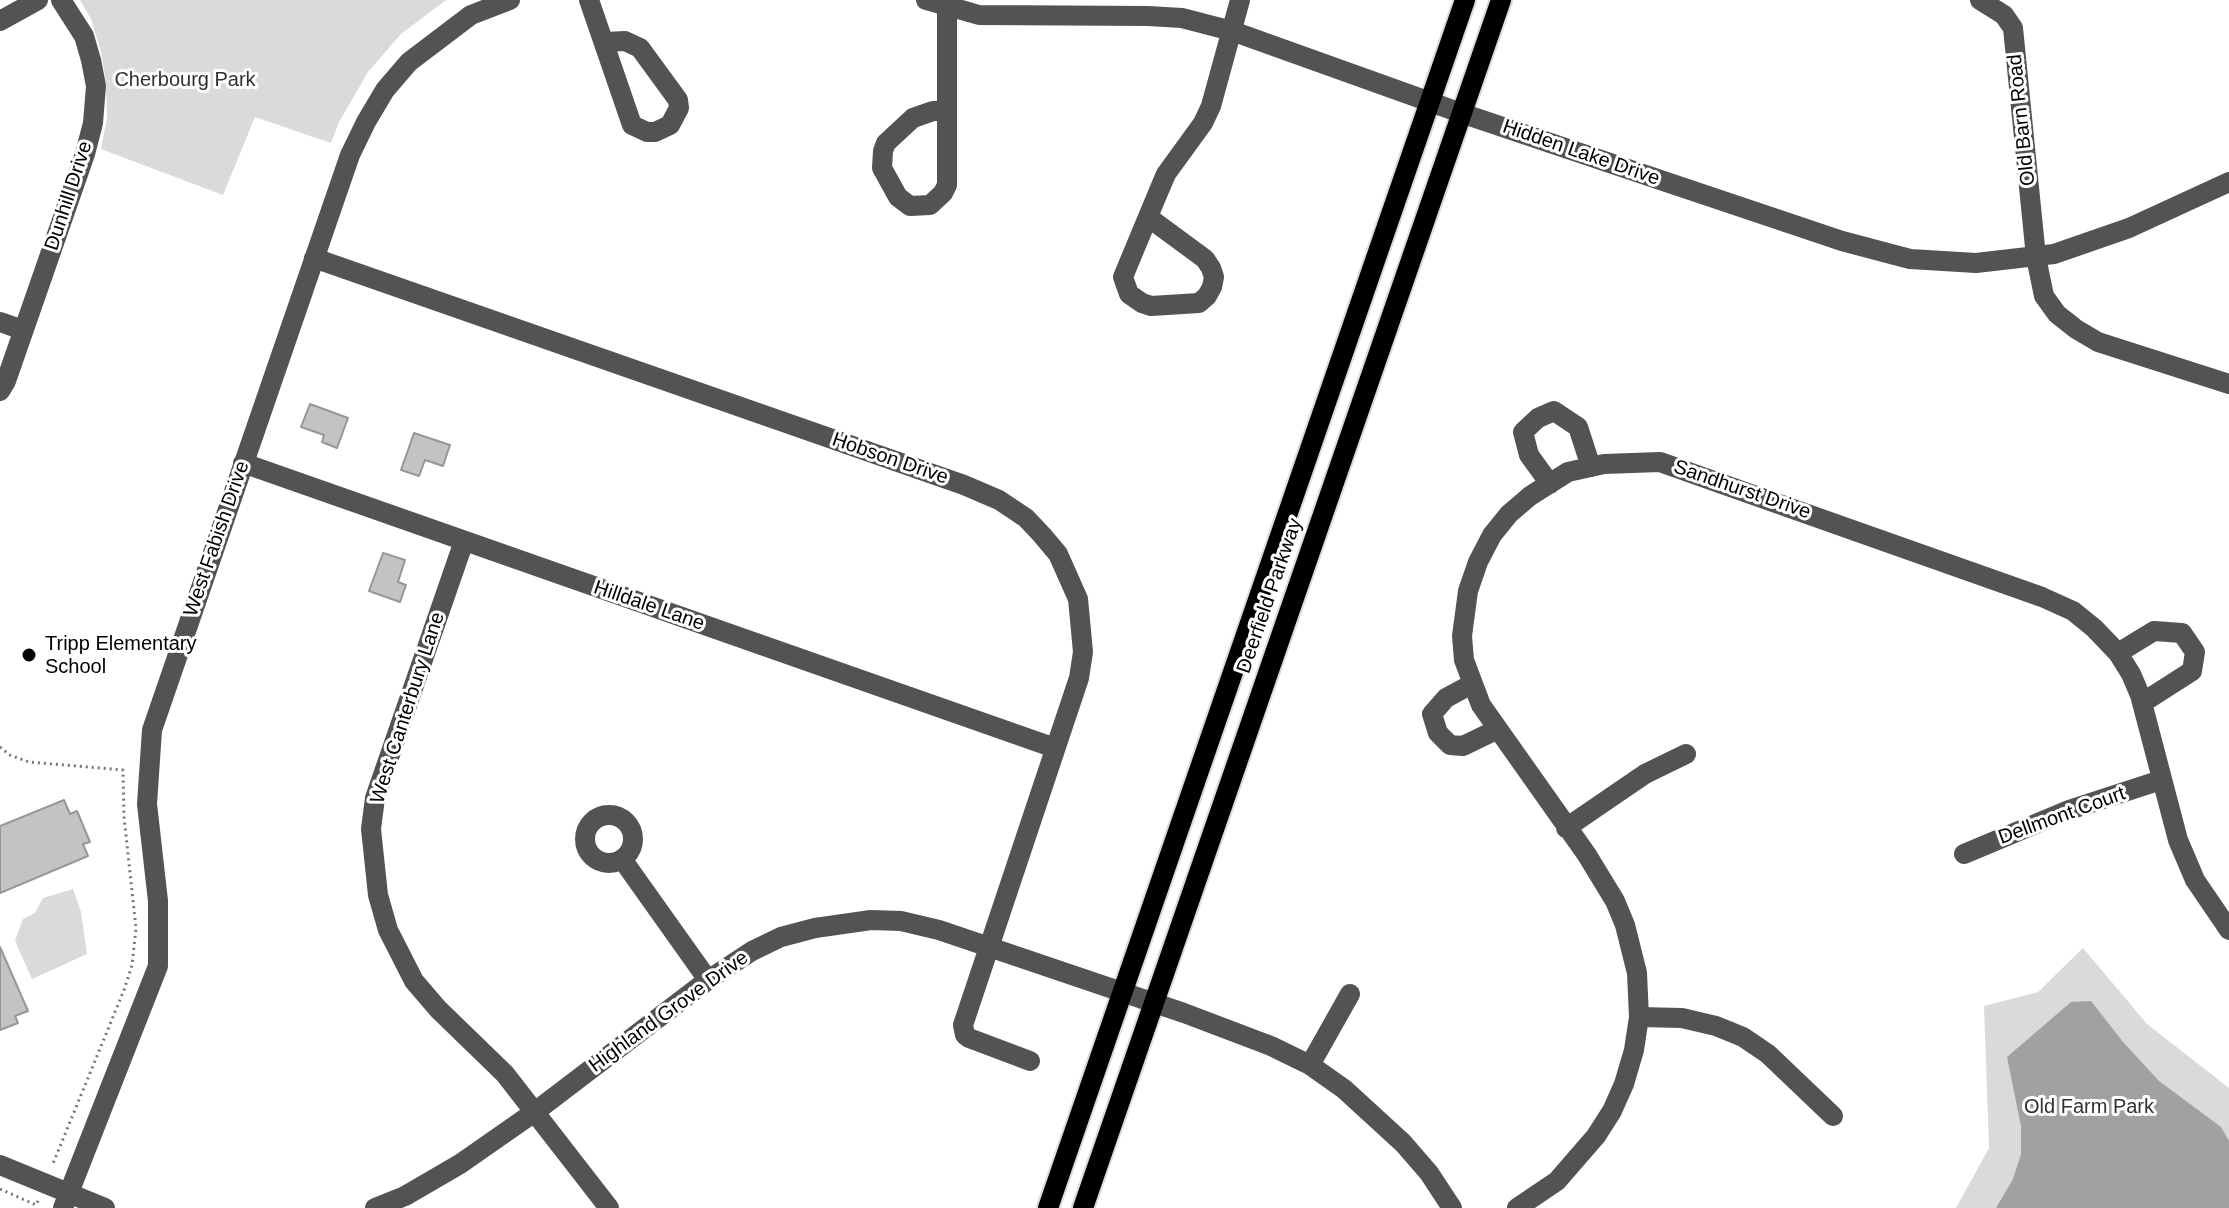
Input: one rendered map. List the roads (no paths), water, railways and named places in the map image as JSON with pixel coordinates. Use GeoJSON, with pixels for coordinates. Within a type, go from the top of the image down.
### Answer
{"type":"FeatureCollection","features":[{"type":"Feature","properties":{"kind":"main road","name":"Deerfield Parkway"},"geometry":{"type":"LineString","coordinates":[[1048,1208],[1465,0]]}},
{"type":"Feature","properties":{"kind":"main road","name":"Deerfield Parkway"},"geometry":{"type":"LineString","coordinates":[[1083,1208],[1501,0]]}},
{"type":"Feature","properties":{"kind":"street"},"geometry":{"type":"LineString","coordinates":[[0,21],[38,0]]}},
{"type":"Feature","properties":{"kind":"street","name":"Dunhill Drive"},"geometry":{"type":"LineString","coordinates":[[0,391],[85,154],[93,123],[96,86],[91,60],[84,36],[61,0]]}},
{"type":"Feature","properties":{"kind":"street","name":"West Fabish Drive"},"geometry":{"type":"LineString","coordinates":[[66,1201],[158,966],[158,901],[147,804],[152,730],[350,155],[385,90],[409,62],[471,15],[510,0]]}},
{"type":"Feature","properties":{"kind":"street"},"geometry":{"type":"LineString","coordinates":[[589,0],[632,125],[647,132],[670,125],[679,108],[678,100],[640,48],[625,41],[605,42]]}},
{"type":"Feature","properties":{"kind":"street","name":"Hidden Lake Drive"},"geometry":{"type":"LineString","coordinates":[[926,0],[979,15],[1182,18],[1232,31],[1461,113],[1877,252],[1938,262],[1976,263],[2036,257],[2087,245],[2229,182]]}},
{"type":"Feature","properties":{"kind":"street"},"geometry":{"type":"LineString","coordinates":[[1148,217],[1205,259],[1211,268],[1214,277],[1212,287],[1199,303],[1151,306],[1129,294],[1123,277],[1148,217],[1166,174],[1203,123],[1211,106],[1240,0]]}},
{"type":"Feature","properties":{"kind":"street","name":"Old Barn Road"},"geometry":{"type":"LineString","coordinates":[[1980,0],[2004,15],[2013,28],[2036,257],[2044,296],[2057,314],[2098,342],[2229,384]]}},
{"type":"Feature","properties":{"kind":"street"},"geometry":{"type":"LineString","coordinates":[[947,7],[947,111],[947,185],[930,205],[910,206],[898,197],[882,168],[886,143],[913,118],[933,111],[947,111]]}},
{"type":"Feature","properties":{"kind":"street","name":"Hobson Drive"},"geometry":{"type":"LineString","coordinates":[[314,258],[964,485],[999,500],[1026,518],[1058,554],[1078,599],[1082,627],[1079,678],[987,948],[963,1030],[969,1038],[1030,1061]]}},
{"type":"Feature","properties":{"kind":"street"},"geometry":{"type":"LineString","coordinates":[[0,322],[23,330]]}},
{"type":"Feature","properties":{"kind":"street"},"geometry":{"type":"LineString","coordinates":[[1550,484],[1529,455],[1523,432],[1538,418],[1554,411],[1578,427],[1591,467]]}},
{"type":"Feature","properties":{"kind":"street","name":"Sandhurst Drive"},"geometry":{"type":"LineString","coordinates":[[1517,1208],[1557,1181],[1596,1136],[1612,1111],[1634,1050],[1639,1017],[1637,973],[1625,925],[1615,901],[1481,705],[1464,660],[1462,636],[1468,591],[1492,535],[1509,514],[1530,496],[1568,472],[1630,461],[1660,462],[2042,597],[2073,611],[2118,653],[2131,674],[2142,703],[2178,840],[2195,880],[2229,930]]}},
{"type":"Feature","properties":{"kind":"street","name":"Hilldale Lane"},"geometry":{"type":"LineString","coordinates":[[243,463],[1055,748]]}},
{"type":"Feature","properties":{"kind":"street","name":"West Canterbury Lane"},"geometry":{"type":"LineString","coordinates":[[464,541],[375,798],[371,829],[378,895],[388,930],[414,981],[438,1009],[483,1050],[536,1111],[609,1208]]}},
{"type":"Feature","properties":{"kind":"street"},"geometry":{"type":"LineString","coordinates":[[2118,653],[2154,631],[2182,633],[2195,652],[2192,671],[2142,703]]}},
{"type":"Feature","properties":{"kind":"street"},"geometry":{"type":"LineString","coordinates":[[1472,684],[1446,698],[1432,714],[1438,733],[1450,745],[1463,746],[1498,729]]}},
{"type":"Feature","properties":{"kind":"street"},"geometry":{"type":"LineString","coordinates":[[1566,828],[1645,774],[1686,754]]}},
{"type":"Feature","properties":{"kind":"street","name":"Dellmont Court"},"geometry":{"type":"LineString","coordinates":[[1964,854],[2069,810],[2161,780]]}},
{"type":"Feature","properties":{"kind":"street"},"geometry":{"type":"LineString","coordinates":[[622,859],[708,980]]}},
{"type":"Feature","properties":{"kind":"street","name":"Highland Grove Drive"},"geometry":{"type":"LineString","coordinates":[[375,1208],[405,1196],[460,1164],[536,1111],[708,980],[752,951],[781,937],[815,928],[871,920],[901,921],[939,930],[1123,992],[1271,1046],[1310,1065],[1344,1089],[1403,1143],[1429,1173],[1452,1208]]}},
{"type":"Feature","properties":{"kind":"street"},"geometry":{"type":"LineString","coordinates":[[1310,1065],[1350,994]]}},
{"type":"Feature","properties":{"kind":"street"},"geometry":{"type":"LineString","coordinates":[[1639,1017],[1682,1018],[1716,1026],[1743,1037],[1768,1054],[1833,1116]]}},
{"type":"Feature","properties":{"kind":"street"},"geometry":{"type":"LineString","coordinates":[[0,1165],[45,1184],[66,1201],[105,1208]]}},
{"type":"Feature","properties":{"kind":"place","name":"Tripp Elementary School"},"geometry":{"type":"Point","coordinates":[29,655]}},
{"type":"Feature","properties":{"kind":"park label","name":"Cherbourg Park"},"geometry":{"type":"Point","coordinates":[185,80]}},
{"type":"Feature","properties":{"kind":"park label","name":"Old Farm Park"},"geometry":{"type":"Point","coordinates":[2089,1107]}}]}
